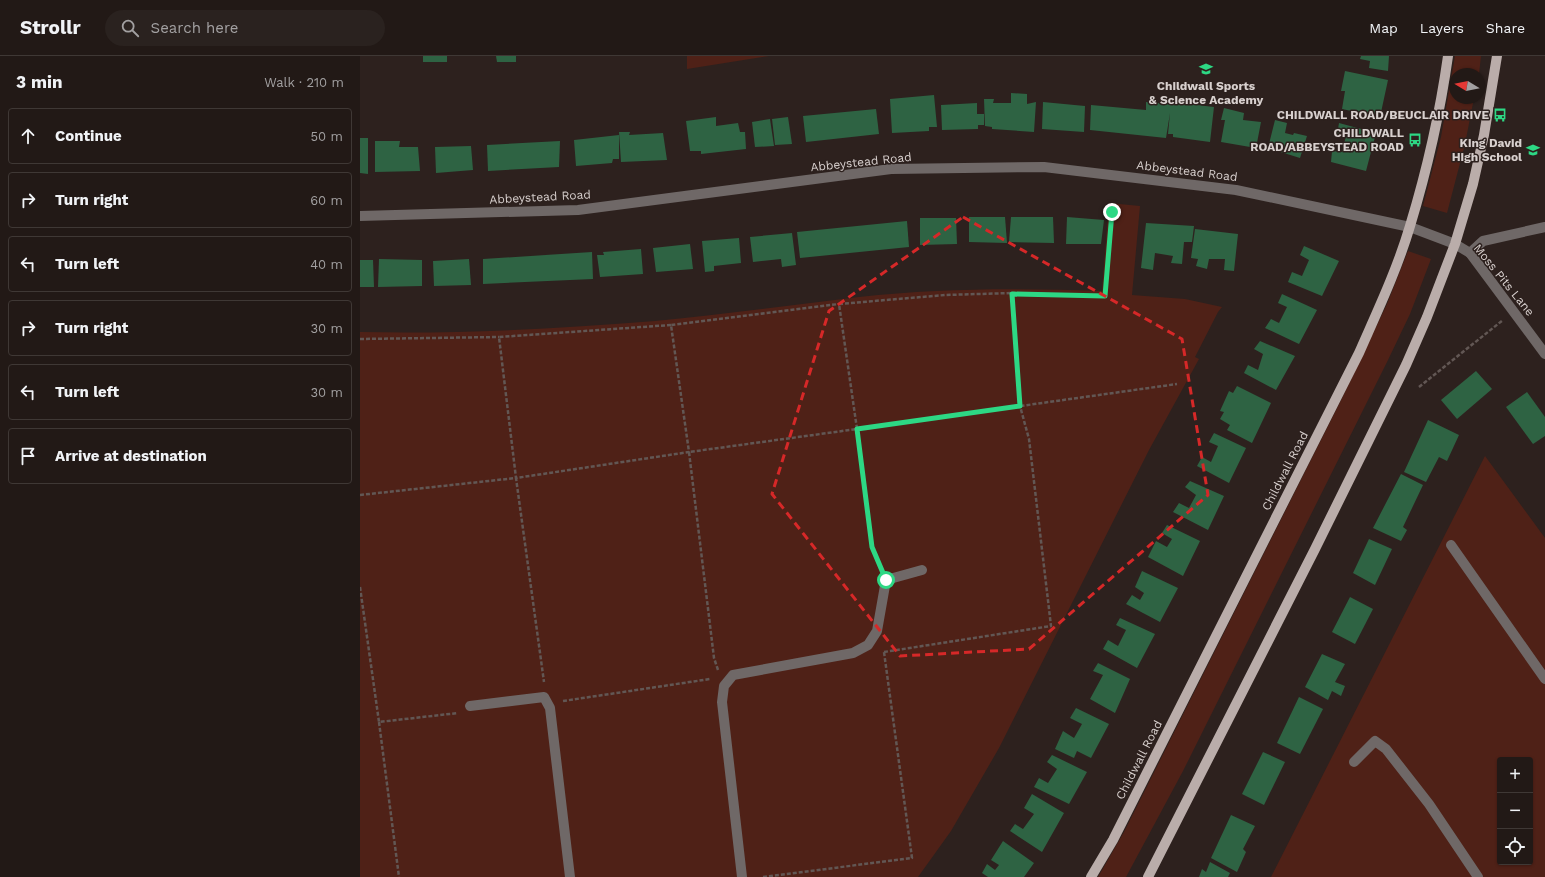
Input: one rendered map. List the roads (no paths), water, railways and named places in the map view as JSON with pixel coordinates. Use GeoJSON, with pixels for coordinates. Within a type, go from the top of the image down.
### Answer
{"type":"FeatureCollection","features":[{"type":"Feature","properties":{"kind":"main road","name":"Childwall Road"},"geometry":{"type":"LineString","coordinates":[[1091,877],[1117,833],[1359,353],[1386,292],[1410,227],[1430,156],[1444,87],[1448,56]]}},
{"type":"Feature","properties":{"kind":"main road"},"geometry":{"type":"LineString","coordinates":[[1148,877],[1315,549],[1406,365],[1427,317],[1455,244],[1475,177],[1497,56]]}},
{"type":"Feature","properties":{"kind":"street","name":"Abbeystead Road"},"geometry":{"type":"LineString","coordinates":[[360,216],[578,210],[890,169],[1044,167],[1236,190],[1410,227],[1455,244]]}},
{"type":"Feature","properties":{"kind":"street"},"geometry":{"type":"LineString","coordinates":[[1470,253],[1483,241],[1545,227]]}},
{"type":"Feature","properties":{"kind":"street","name":"Moss Pits Lane"},"geometry":{"type":"LineString","coordinates":[[1455,244],[1470,253],[1545,354]]}},
{"type":"Feature","properties":{"kind":"street"},"geometry":{"type":"LineString","coordinates":[[1451,545],[1545,680]]}},
{"type":"Feature","properties":{"kind":"street"},"geometry":{"type":"LineString","coordinates":[[742,877],[722,702],[722,682],[733,675],[853,653],[868,645],[877,631],[886,580],[922,570]]}},
{"type":"Feature","properties":{"kind":"street"},"geometry":{"type":"LineString","coordinates":[[470,706],[546,700],[550,708],[570,877]]}},
{"type":"Feature","properties":{"kind":"street"},"geometry":{"type":"LineString","coordinates":[[1354,762],[1375,741],[1386,749],[1429,804],[1478,877]]}},
{"type":"Feature","properties":{"kind":"place","name":"Childwall Sports & Science Academy"},"geometry":{"type":"Point","coordinates":[1206,69]}},
{"type":"Feature","properties":{"kind":"place","name":"CHILDWALL ROAD/BEUCLAIR DRIVE"},"geometry":{"type":"Point","coordinates":[1500,115]}},
{"type":"Feature","properties":{"kind":"place","name":"CHILDWALL ROAD/ABBEYSTEAD ROAD"},"geometry":{"type":"Point","coordinates":[1415,140]}},
{"type":"Feature","properties":{"kind":"place","name":"King David High School"},"geometry":{"type":"Point","coordinates":[1533,150]}}]}
